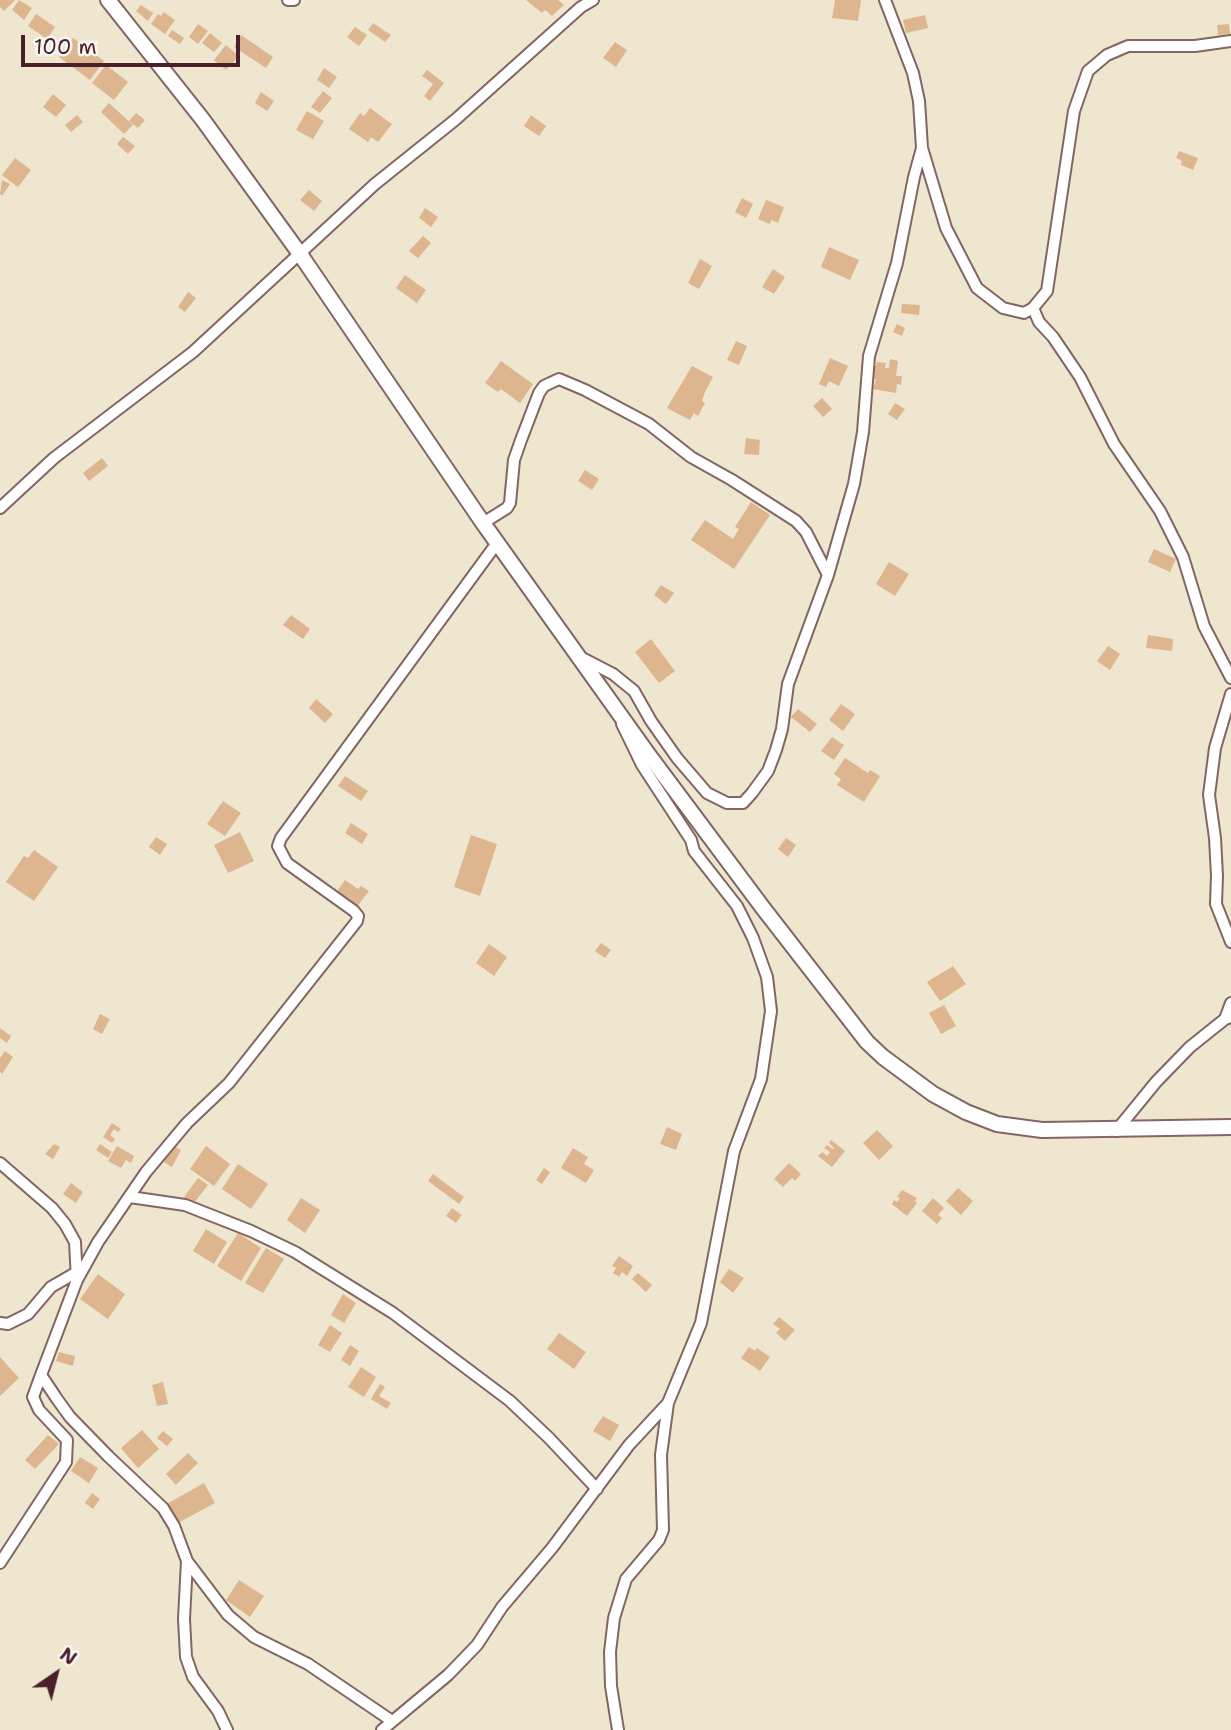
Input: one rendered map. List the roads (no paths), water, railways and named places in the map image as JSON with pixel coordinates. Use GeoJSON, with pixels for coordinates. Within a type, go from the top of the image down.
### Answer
{"type":"FeatureCollection","features":[{"type":"Feature","properties":{"kind":"street"},"geometry":{"type":"LineString","coordinates":[[108,0],[203,120],[300,254],[483,523],[616,709],[763,908],[867,1042],[933,1094],[965,1112],[997,1124],[1042,1130],[1116,1131],[1231,1127]]}},
{"type":"Feature","properties":{"kind":"street"},"geometry":{"type":"LineString","coordinates":[[288,0],[294,0]]}},
{"type":"Feature","properties":{"kind":"street"},"geometry":{"type":"LineString","coordinates":[[0,508],[62,451],[193,352],[375,184],[455,120],[581,7],[593,0]]}},
{"type":"Feature","properties":{"kind":"street"},"geometry":{"type":"LineString","coordinates":[[885,0],[913,72],[919,101],[922,148],[946,228],[977,288],[989,299],[1014,312],[1024,313],[1033,309],[1047,291],[1074,111],[1080,87],[1088,71],[1107,55],[1128,46],[1195,46],[1231,41]]}},
{"type":"Feature","properties":{"kind":"street"},"geometry":{"type":"LineString","coordinates":[[578,656],[613,674],[634,691],[677,758],[707,793],[727,803],[743,803],[768,771],[782,729],[788,684],[828,575],[854,484],[863,432],[869,356],[897,263],[922,148]]}},
{"type":"Feature","properties":{"kind":"street"},"geometry":{"type":"LineString","coordinates":[[1033,309],[1039,322],[1053,337],[1080,377],[1114,444],[1160,512],[1183,557],[1204,626],[1231,678]]}},
{"type":"Feature","properties":{"kind":"street"},"geometry":{"type":"LineString","coordinates":[[483,523],[507,508],[510,503],[514,460],[521,440],[540,393],[544,387],[559,379],[649,424],[691,457],[796,521],[806,531],[828,575]]}},
{"type":"Feature","properties":{"kind":"street"},"geometry":{"type":"LineString","coordinates":[[0,1563],[66,1462],[67,1440],[39,1410],[33,1397],[77,1276],[146,1172],[173,1138],[229,1083],[357,921],[358,916],[354,911],[287,863],[278,846],[281,838],[497,543]]}},
{"type":"Feature","properties":{"kind":"street"},"geometry":{"type":"LineString","coordinates":[[1231,695],[1215,748],[1209,795],[1216,851],[1216,904],[1231,942]]}},
{"type":"Feature","properties":{"kind":"street"},"geometry":{"type":"LineString","coordinates":[[616,709],[628,740],[691,840],[694,851],[737,906],[753,938],[770,992],[770,1020],[761,1079],[734,1151],[701,1323],[668,1403],[661,1455],[663,1530],[659,1540],[626,1579],[614,1618],[610,1653],[611,1686],[618,1730]]}},
{"type":"Feature","properties":{"kind":"street"},"geometry":{"type":"LineString","coordinates":[[1116,1131],[1156,1082],[1190,1047],[1228,1018],[1231,1003]]}},
{"type":"Feature","properties":{"kind":"street"},"geometry":{"type":"LineString","coordinates":[[0,1163],[38,1194],[65,1224],[75,1242],[77,1276]]}},
{"type":"Feature","properties":{"kind":"street"},"geometry":{"type":"LineString","coordinates":[[130,1198],[185,1205],[251,1231],[295,1252],[393,1313],[510,1401],[597,1489]]}},
{"type":"Feature","properties":{"kind":"street"},"geometry":{"type":"LineString","coordinates":[[0,1324],[8,1324],[28,1314],[51,1287],[77,1276]]}},
{"type":"Feature","properties":{"kind":"street"},"geometry":{"type":"LineString","coordinates":[[41,1375],[70,1417],[163,1508],[174,1526],[187,1561],[214,1599],[241,1627],[254,1637],[314,1668],[392,1721]]}},
{"type":"Feature","properties":{"kind":"street"},"geometry":{"type":"LineString","coordinates":[[382,1730],[448,1675],[477,1645],[502,1607],[629,1445],[668,1403]]}},
{"type":"Feature","properties":{"kind":"street"},"geometry":{"type":"LineString","coordinates":[[187,1561],[184,1619],[186,1657],[194,1677],[218,1711],[227,1730]]}}]}
